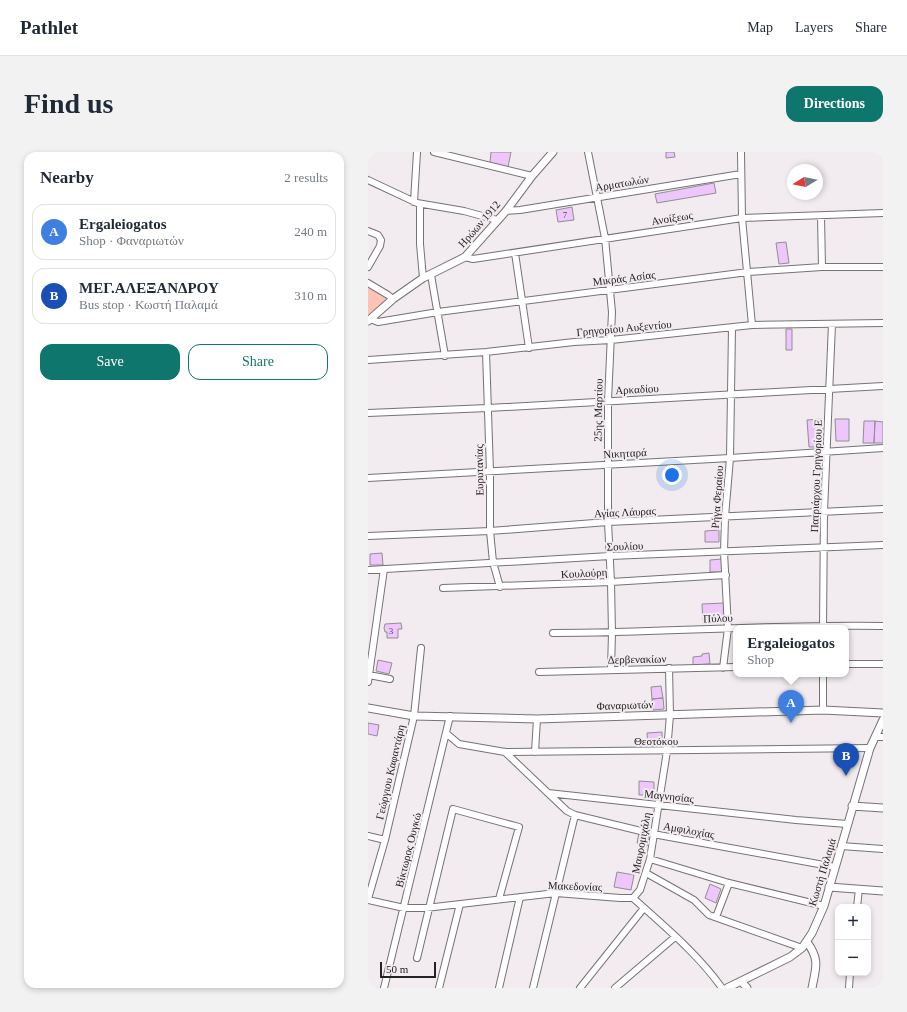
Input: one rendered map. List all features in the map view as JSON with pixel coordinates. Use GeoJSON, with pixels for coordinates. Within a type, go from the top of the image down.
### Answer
{"type":"FeatureCollection","features":[{"type":"Feature","properties":{"kind":"street"},"geometry":{"type":"LineString","coordinates":[[417,152],[417,203],[424,278]]}},
{"type":"Feature","properties":{"kind":"street"},"geometry":{"type":"LineString","coordinates":[[434,152],[532,176]]}},
{"type":"Feature","properties":{"kind":"street","name":"Ηρώων 1912"},"geometry":{"type":"LineString","coordinates":[[369,320],[394,299],[424,278],[465,257],[506,211],[532,176],[553,152]]}},
{"type":"Feature","properties":{"kind":"street","name":"25ης Μαρτίου"},"geometry":{"type":"LineString","coordinates":[[588,152],[605,238],[612,312],[608,401],[608,522],[612,633],[611,670]]}},
{"type":"Feature","properties":{"kind":"street"},"geometry":{"type":"LineString","coordinates":[[741,152],[742,218],[752,325]]}},
{"type":"Feature","properties":{"kind":"street","name":"Αρματωλών"},"geometry":{"type":"LineString","coordinates":[[506,211],[741,174]]}},
{"type":"Feature","properties":{"kind":"street"},"geometry":{"type":"LineString","coordinates":[[368,180],[417,203],[464,211],[497,220]]}},
{"type":"Feature","properties":{"kind":"street","name":"Ανοίξεως"},"geometry":{"type":"LineString","coordinates":[[465,257],[473,259],[742,218],[883,213]]}},
{"type":"Feature","properties":{"kind":"street"},"geometry":{"type":"LineString","coordinates":[[821,216],[822,267]]}},
{"type":"Feature","properties":{"kind":"street"},"geometry":{"type":"LineString","coordinates":[[368,231],[378,235],[381,240],[380,246],[368,267]]}},
{"type":"Feature","properties":{"kind":"street"},"geometry":{"type":"LineString","coordinates":[[515,252],[523,300],[528,348]]}},
{"type":"Feature","properties":{"kind":"street","name":"Μικράς Ασίας"},"geometry":{"type":"LineString","coordinates":[[369,320],[378,322],[523,300],[748,272],[822,267],[883,267]]}},
{"type":"Feature","properties":{"kind":"street"},"geometry":{"type":"LineString","coordinates":[[430,275],[445,356]]}},
{"type":"Feature","properties":{"kind":"street"},"geometry":{"type":"LineString","coordinates":[[368,283],[394,299]]}},
{"type":"Feature","properties":{"kind":"street","name":"Γρηγορίου Αυξεντίου"},"geometry":{"type":"LineString","coordinates":[[368,360],[445,356],[752,325],[883,323]]}},
{"type":"Feature","properties":{"kind":"street","name":"Πατριάρχου Γρηγορίου Ε"},"geometry":{"type":"LineString","coordinates":[[823,625],[824,512],[832,324]]}},
{"type":"Feature","properties":{"kind":"street","name":"Ρήγα Φεραίου"},"geometry":{"type":"LineString","coordinates":[[723,668],[728,628],[724,552],[725,517],[730,458],[732,328]]}},
{"type":"Feature","properties":{"kind":"street","name":"Ευρυτανίας"},"geometry":{"type":"LineString","coordinates":[[486,352],[490,472],[490,531],[492,562],[500,587]]}},
{"type":"Feature","properties":{"kind":"street","name":"Αρκαδίου"},"geometry":{"type":"LineString","coordinates":[[368,413],[488,408],[883,386]]}},
{"type":"Feature","properties":{"kind":"street","name":"Νικηταρά"},"geometry":{"type":"LineString","coordinates":[[368,478],[883,448]]}},
{"type":"Feature","properties":{"kind":"street","name":"Αγίας Λάυρας"},"geometry":{"type":"LineString","coordinates":[[368,536],[490,531],[608,522],[883,509]]}},
{"type":"Feature","properties":{"kind":"street","name":"Σουλίου"},"geometry":{"type":"LineString","coordinates":[[368,570],[610,556],[883,545]]}},
{"type":"Feature","properties":{"kind":"street"},"geometry":{"type":"LineString","coordinates":[[368,682],[384,569]]}},
{"type":"Feature","properties":{"kind":"street","name":"Κουλούρη"},"geometry":{"type":"LineString","coordinates":[[443,588],[611,582],[726,575]]}},
{"type":"Feature","properties":{"kind":"street","name":"Πύλου"},"geometry":{"type":"LineString","coordinates":[[849,626],[883,626]]}},
{"type":"Feature","properties":{"kind":"street","name":"Πύλου"},"geometry":{"type":"LineString","coordinates":[[553,633],[612,633],[733,628]]}},
{"type":"Feature","properties":{"kind":"street","name":"Γεώργιου Καφαντάρη"},"geometry":{"type":"LineString","coordinates":[[368,900],[385,840],[414,716],[421,648]]}},
{"type":"Feature","properties":{"kind":"street"},"geometry":{"type":"LineString","coordinates":[[849,664],[883,664]]}},
{"type":"Feature","properties":{"kind":"street","name":"Δερβενακίων"},"geometry":{"type":"LineString","coordinates":[[539,672],[733,667]]}},
{"type":"Feature","properties":{"kind":"street","name":"Μαυρομιχάλη"},"geometry":{"type":"LineString","coordinates":[[633,898],[640,890],[650,859],[667,750],[670,715],[669,668]]}},
{"type":"Feature","properties":{"kind":"street"},"geometry":{"type":"LineString","coordinates":[[369,675],[390,679]]}},
{"type":"Feature","properties":{"kind":"street"},"geometry":{"type":"LineString","coordinates":[[823,677],[823,710]]}},
{"type":"Feature","properties":{"kind":"street","name":"Φαναριωτών"},"geometry":{"type":"LineString","coordinates":[[368,708],[414,716],[537,719],[823,710],[883,713]]}},
{"type":"Feature","properties":{"kind":"street","name":"Βίκτωρος Ουγκώ"},"geometry":{"type":"LineString","coordinates":[[384,988],[447,734],[450,716]]}},
{"type":"Feature","properties":{"kind":"street"},"geometry":{"type":"LineString","coordinates":[[535,752],[537,719]]}},
{"type":"Feature","properties":{"kind":"street","name":"Κωστή Παλαμά"},"geometry":{"type":"LineString","coordinates":[[727,988],[790,957],[802,948],[806,942],[824,906],[870,748],[883,720]]}},
{"type":"Feature","properties":{"kind":"street","name":"Θεοτόκου"},"geometry":{"type":"LineString","coordinates":[[447,734],[459,744],[505,752],[870,748]]}},
{"type":"Feature","properties":{"kind":"street"},"geometry":{"type":"LineString","coordinates":[[875,737],[883,737]]}},
{"type":"Feature","properties":{"kind":"street"},"geometry":{"type":"LineString","coordinates":[[505,752],[548,793]]}},
{"type":"Feature","properties":{"kind":"street","name":"Μαγνησίας"},"geometry":{"type":"LineString","coordinates":[[548,793],[796,820],[847,824]]}},
{"type":"Feature","properties":{"kind":"street","name":"Αμφιλοχίας"},"geometry":{"type":"LineString","coordinates":[[548,793],[567,811],[575,815],[653,834],[835,867]]}},
{"type":"Feature","properties":{"kind":"street"},"geometry":{"type":"LineString","coordinates":[[852,806],[883,808]]}},
{"type":"Feature","properties":{"kind":"street"},"geometry":{"type":"LineString","coordinates":[[417,958],[453,809],[519,827],[499,899]]}},
{"type":"Feature","properties":{"kind":"street"},"geometry":{"type":"LineString","coordinates":[[533,988],[575,815]]}},
{"type":"Feature","properties":{"kind":"street"},"geometry":{"type":"LineString","coordinates":[[368,836],[385,840]]}},
{"type":"Feature","properties":{"kind":"street"},"geometry":{"type":"LineString","coordinates":[[841,846],[883,849]]}},
{"type":"Feature","properties":{"kind":"street"},"geometry":{"type":"LineString","coordinates":[[650,859],[729,883],[824,906]]}},
{"type":"Feature","properties":{"kind":"street"},"geometry":{"type":"LineString","coordinates":[[646,873],[694,900],[709,915],[802,948]]}},
{"type":"Feature","properties":{"kind":"street"},"geometry":{"type":"LineString","coordinates":[[716,917],[729,883]]}},
{"type":"Feature","properties":{"kind":"street"},"geometry":{"type":"LineString","coordinates":[[829,887],[883,891]]}},
{"type":"Feature","properties":{"kind":"street"},"geometry":{"type":"LineString","coordinates":[[857,904],[859,889]]}},
{"type":"Feature","properties":{"kind":"street","name":"Μακεδονίας"},"geometry":{"type":"LineString","coordinates":[[368,900],[404,908],[429,908],[499,899],[556,894],[633,898]]}},
{"type":"Feature","properties":{"kind":"street"},"geometry":{"type":"LineString","coordinates":[[499,988],[520,897]]}},
{"type":"Feature","properties":{"kind":"street"},"geometry":{"type":"LineString","coordinates":[[633,898],[712,974],[722,988]]}},
{"type":"Feature","properties":{"kind":"street"},"geometry":{"type":"LineString","coordinates":[[439,988],[460,904]]}},
{"type":"Feature","properties":{"kind":"street"},"geometry":{"type":"LineString","coordinates":[[580,988],[644,908]]}},
{"type":"Feature","properties":{"kind":"street"},"geometry":{"type":"LineString","coordinates":[[615,988],[675,937]]}},
{"type":"Feature","properties":{"kind":"street"},"geometry":{"type":"LineString","coordinates":[[806,942],[815,954],[816,960],[812,988]]}},
{"type":"Feature","properties":{"kind":"street"},"geometry":{"type":"LineString","coordinates":[[849,988],[850,976]]}},
{"type":"Feature","properties":{"kind":"street"},"geometry":{"type":"LineString","coordinates":[[741,980],[747,988]]}},
{"type":"Feature","properties":{"kind":"shaded area"},"geometry":{"type":"Polygon","coordinates":[[[368,287],[387,299],[368,315],[368,287]]]}},
{"type":"Feature","properties":{"kind":"building"},"geometry":{"type":"Polygon","coordinates":[[[491,152],[511,152],[508,167],[490,163],[491,152]]]}},
{"type":"Feature","properties":{"kind":"building"},"geometry":{"type":"Polygon","coordinates":[[[666,152],[674,152],[675,157],[666,158],[666,152]]]}},
{"type":"Feature","properties":{"kind":"building"},"geometry":{"type":"Polygon","coordinates":[[[714,183],[716,193],[657,203],[655,194],[714,183]]]}},
{"type":"Feature","properties":{"kind":"building"},"geometry":{"type":"Polygon","coordinates":[[[572,207],[574,220],[558,222],[556,210],[572,207]]]}},
{"type":"Feature","properties":{"kind":"building"},"geometry":{"type":"Polygon","coordinates":[[[786,242],[789,263],[779,264],[776,243],[786,242]]]}},
{"type":"Feature","properties":{"kind":"building"},"geometry":{"type":"Polygon","coordinates":[[[786,329],[792,329],[792,350],[786,350],[786,329]]]}},
{"type":"Feature","properties":{"kind":"building"},"geometry":{"type":"Polygon","coordinates":[[[822,419],[824,447],[809,447],[807,420],[822,419]]]}},
{"type":"Feature","properties":{"kind":"building"},"geometry":{"type":"Polygon","coordinates":[[[835,419],[849,419],[849,441],[836,441],[835,419]]]}},
{"type":"Feature","properties":{"kind":"building"},"geometry":{"type":"Polygon","coordinates":[[[864,421],[875,421],[874,443],[863,443],[864,421]]]}},
{"type":"Feature","properties":{"kind":"building"},"geometry":{"type":"Polygon","coordinates":[[[875,421],[883,422],[883,443],[874,443],[875,421]]]}},
{"type":"Feature","properties":{"kind":"building"},"geometry":{"type":"Polygon","coordinates":[[[719,530],[719,542],[705,542],[705,531],[719,530]]]}},
{"type":"Feature","properties":{"kind":"building"},"geometry":{"type":"Polygon","coordinates":[[[382,553],[383,565],[370,565],[370,554],[382,553]]]}},
{"type":"Feature","properties":{"kind":"building"},"geometry":{"type":"Polygon","coordinates":[[[722,559],[723,572],[710,572],[710,560],[722,559]]]}},
{"type":"Feature","properties":{"kind":"building"},"geometry":{"type":"Polygon","coordinates":[[[724,603],[725,622],[703,622],[702,604],[724,603]]]}},
{"type":"Feature","properties":{"kind":"building"},"geometry":{"type":"Polygon","coordinates":[[[401,623],[402,629],[398,629],[398,638],[387,638],[387,632],[385,632],[384,628],[385,624],[401,623]]]}},
{"type":"Feature","properties":{"kind":"building"},"geometry":{"type":"Polygon","coordinates":[[[709,653],[710,664],[693,665],[693,657],[702,656],[702,654],[709,653]]]}},
{"type":"Feature","properties":{"kind":"building"},"geometry":{"type":"Polygon","coordinates":[[[378,660],[392,663],[389,674],[376,671],[378,660]]]}},
{"type":"Feature","properties":{"kind":"building"},"geometry":{"type":"Polygon","coordinates":[[[661,686],[663,698],[652,699],[651,687],[661,686]]]}},
{"type":"Feature","properties":{"kind":"building"},"geometry":{"type":"Polygon","coordinates":[[[663,698],[664,709],[653,710],[652,699],[663,698]]]}},
{"type":"Feature","properties":{"kind":"building"},"geometry":{"type":"Polygon","coordinates":[[[368,723],[379,725],[377,736],[368,734],[368,723]]]}},
{"type":"Feature","properties":{"kind":"building"},"geometry":{"type":"Polygon","coordinates":[[[662,732],[662,747],[648,747],[647,733],[662,732]]]}},
{"type":"Feature","properties":{"kind":"building"},"geometry":{"type":"Polygon","coordinates":[[[639,781],[654,782],[654,795],[639,795],[639,781]]]}},
{"type":"Feature","properties":{"kind":"building"},"geometry":{"type":"Polygon","coordinates":[[[639,833],[650,836],[647,846],[637,843],[639,833]]]}},
{"type":"Feature","properties":{"kind":"building"},"geometry":{"type":"Polygon","coordinates":[[[617,872],[634,875],[631,890],[614,887],[617,872]]]}},
{"type":"Feature","properties":{"kind":"building"},"geometry":{"type":"Polygon","coordinates":[[[710,884],[721,889],[716,903],[705,898],[710,884]]]}},
{"type":"Feature","properties":{"kind":"place","name":"Ergaleiogatos"},"geometry":{"type":"Point","coordinates":[791,723]}},
{"type":"Feature","properties":{"kind":"place","name":"ΜΕΓ.ΑΛΕΞΑΝΔΡΟΥ"},"geometry":{"type":"Point","coordinates":[846,776]}}]}
